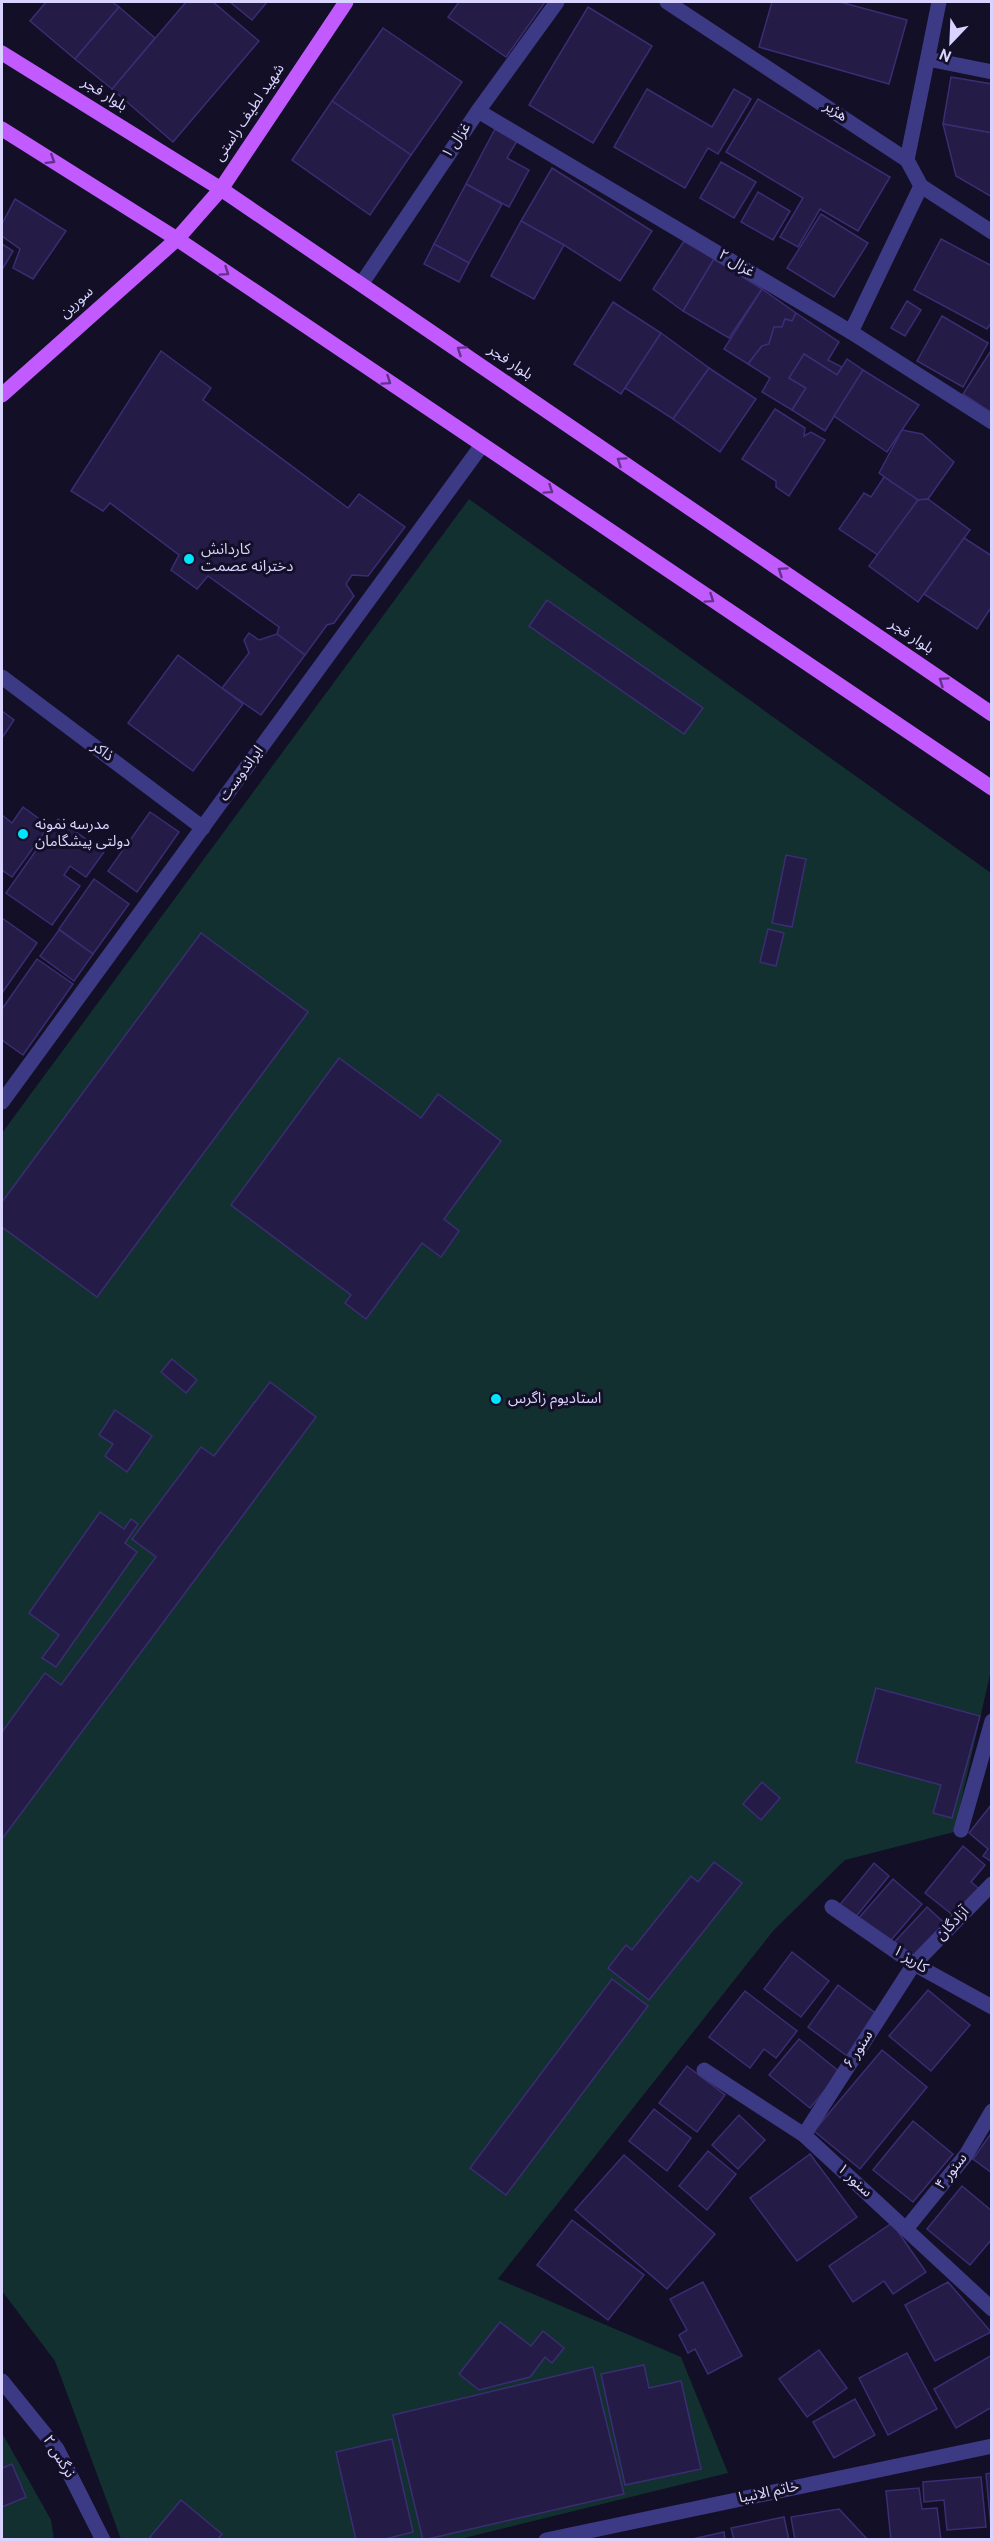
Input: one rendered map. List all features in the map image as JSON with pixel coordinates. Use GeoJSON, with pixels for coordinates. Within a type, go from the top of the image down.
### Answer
{"type":"FeatureCollection","features":[{"type":"Feature","properties":{"kind":"main road","name":"شهید لطیف راستی"},"geometry":{"type":"LineString","coordinates":[[177,239],[221,189],[346,2]]}},
{"type":"Feature","properties":{"kind":"main road","name":"بلوار فجر"},"geometry":{"type":"LineString","coordinates":[[2,53],[221,189],[362,283],[992,714]]}},
{"type":"Feature","properties":{"kind":"main road"},"geometry":{"type":"LineString","coordinates":[[2,129],[177,239],[992,789]]}},
{"type":"Feature","properties":{"kind":"main road","name":"سورین"},"geometry":{"type":"LineString","coordinates":[[2,394],[177,239]]}},
{"type":"Feature","properties":{"kind":"street","name":"غزال ۱"},"geometry":{"type":"LineString","coordinates":[[362,283],[478,111],[557,2]]}},
{"type":"Feature","properties":{"kind":"street","name":"هژیر"},"geometry":{"type":"LineString","coordinates":[[667,2],[907,160],[921,186],[992,232]]}},
{"type":"Feature","properties":{"kind":"street"},"geometry":{"type":"LineString","coordinates":[[907,160],[939,2]]}},
{"type":"Feature","properties":{"kind":"street"},"geometry":{"type":"LineString","coordinates":[[928,59],[992,72]]}},
{"type":"Feature","properties":{"kind":"street","name":"غزال ۲"},"geometry":{"type":"LineString","coordinates":[[478,111],[851,332],[992,422]]}},
{"type":"Feature","properties":{"kind":"street"},"geometry":{"type":"LineString","coordinates":[[851,332],[921,186]]}},
{"type":"Feature","properties":{"kind":"street","name":"ایراندوست"},"geometry":{"type":"LineString","coordinates":[[2,1102],[482,445]]}},
{"type":"Feature","properties":{"kind":"street","name":"ذاکر"},"geometry":{"type":"LineString","coordinates":[[2,677],[203,828]]}},
{"type":"Feature","properties":{"kind":"street"},"geometry":{"type":"LineString","coordinates":[[961,1830],[992,1721]]}},
{"type":"Feature","properties":{"kind":"street","name":"آزادگان"},"geometry":{"type":"LineString","coordinates":[[914,1964],[992,1884]]}},
{"type":"Feature","properties":{"kind":"street","name":"کاریز ۱"},"geometry":{"type":"LineString","coordinates":[[832,1907],[914,1964],[992,2007]]}},
{"type":"Feature","properties":{"kind":"street","name":"سنور ۶"},"geometry":{"type":"LineString","coordinates":[[804,2135],[914,1964]]}},
{"type":"Feature","properties":{"kind":"street","name":"سنور ۱"},"geometry":{"type":"LineString","coordinates":[[704,2070],[804,2135],[992,2309]]}},
{"type":"Feature","properties":{"kind":"street","name":"سنور ۴"},"geometry":{"type":"LineString","coordinates":[[906,2229],[966,2155],[992,2110]]}},
{"type":"Feature","properties":{"kind":"street","name":"نرگس ۲"},"geometry":{"type":"LineString","coordinates":[[2,2381],[57,2449],[103,2540]]}},
{"type":"Feature","properties":{"kind":"street","name":"خاتم الانبیا"},"geometry":{"type":"LineString","coordinates":[[546,2540],[992,2446]]}},
{"type":"Feature","properties":{"kind":"green space","name":"استادیوم زاگرس"},"geometry":{"type":"Polygon","coordinates":[[[469,499],[991,873],[992,1666],[954,1832],[845,1860],[773,1931],[498,2279],[681,2357],[728,2473],[460,2539],[121,2539],[55,2361],[2,2291],[2,1133],[469,499]]]}},
{"type":"Feature","properties":{"kind":"green space"},"geometry":{"type":"Polygon","coordinates":[[[2,2433],[51,2520],[54,2539],[2,2539],[2,2433]]]}},
{"type":"Feature","properties":{"kind":"building"},"geometry":{"type":"Polygon","coordinates":[[[46,2],[112,2],[119,7],[75,59],[30,21],[46,2]]]}},
{"type":"Feature","properties":{"kind":"building"},"geometry":{"type":"Polygon","coordinates":[[[186,2],[213,2],[259,41],[173,142],[112,89],[186,2]]]}},
{"type":"Feature","properties":{"kind":"building"},"geometry":{"type":"Polygon","coordinates":[[[230,2],[267,2],[252,20],[230,2]]]}},
{"type":"Feature","properties":{"kind":"building"},"geometry":{"type":"Polygon","coordinates":[[[459,2],[545,2],[506,57],[448,17],[459,2]]]}},
{"type":"Feature","properties":{"kind":"building"},"geometry":{"type":"Polygon","coordinates":[[[772,2],[840,2],[907,20],[889,84],[759,47],[772,2]]]}},
{"type":"Feature","properties":{"kind":"building"},"geometry":{"type":"Polygon","coordinates":[[[119,7],[155,38],[112,89],[75,59],[119,7]]]}},
{"type":"Feature","properties":{"kind":"building"},"geometry":{"type":"Polygon","coordinates":[[[588,7],[652,46],[593,143],[529,105],[588,7]]]}},
{"type":"Feature","properties":{"kind":"building"},"geometry":{"type":"Polygon","coordinates":[[[383,28],[462,82],[411,155],[332,101],[383,28]]]}},
{"type":"Feature","properties":{"kind":"building"},"geometry":{"type":"Polygon","coordinates":[[[951,77],[992,84],[992,133],[943,124],[951,77]]]}},
{"type":"Feature","properties":{"kind":"building"},"geometry":{"type":"Polygon","coordinates":[[[647,89],[712,127],[734,89],[751,99],[718,154],[708,148],[685,188],[614,147],[647,89]]]}},
{"type":"Feature","properties":{"kind":"building"},"geometry":{"type":"Polygon","coordinates":[[[758,99],[890,177],[858,231],[820,209],[798,247],[780,237],[803,198],[726,152],[758,99]]]}},
{"type":"Feature","properties":{"kind":"building"},"geometry":{"type":"Polygon","coordinates":[[[332,101],[411,155],[370,215],[292,160],[332,101]]]}},
{"type":"Feature","properties":{"kind":"building"},"geometry":{"type":"Polygon","coordinates":[[[943,124],[992,133],[992,197],[956,176],[943,124]]]}},
{"type":"Feature","properties":{"kind":"building"},"geometry":{"type":"Polygon","coordinates":[[[495,129],[517,141],[507,158],[529,170],[509,207],[466,184],[495,129]]]}},
{"type":"Feature","properties":{"kind":"building"},"geometry":{"type":"Polygon","coordinates":[[[721,162],[756,182],[734,218],[700,198],[721,162]]]}},
{"type":"Feature","properties":{"kind":"building"},"geometry":{"type":"Polygon","coordinates":[[[552,168],[652,231],[620,281],[521,221],[552,168]]]}},
{"type":"Feature","properties":{"kind":"building"},"geometry":{"type":"Polygon","coordinates":[[[466,184],[502,204],[469,263],[434,244],[466,184]]]}},
{"type":"Feature","properties":{"kind":"building"},"geometry":{"type":"Polygon","coordinates":[[[758,192],[790,211],[773,240],[741,222],[758,192]]]}},
{"type":"Feature","properties":{"kind":"building"},"geometry":{"type":"Polygon","coordinates":[[[15,199],[66,231],[33,279],[13,268],[20,249],[2,236],[2,224],[15,199]]]}},
{"type":"Feature","properties":{"kind":"building"},"geometry":{"type":"Polygon","coordinates":[[[821,214],[868,243],[834,297],[787,268],[821,214]]]}},
{"type":"Feature","properties":{"kind":"building"},"geometry":{"type":"Polygon","coordinates":[[[521,221],[564,245],[534,299],[491,276],[521,221]]]}},
{"type":"Feature","properties":{"kind":"building"},"geometry":{"type":"Polygon","coordinates":[[[941,239],[992,266],[992,322],[987,329],[914,290],[941,239]]]}},
{"type":"Feature","properties":{"kind":"building"},"geometry":{"type":"Polygon","coordinates":[[[684,241],[714,259],[683,311],[653,289],[684,241]]]}},
{"type":"Feature","properties":{"kind":"building"},"geometry":{"type":"Polygon","coordinates":[[[2,244],[13,251],[2,270],[2,244]]]}},
{"type":"Feature","properties":{"kind":"building"},"geometry":{"type":"Polygon","coordinates":[[[434,244],[469,263],[459,282],[424,264],[434,244]]]}},
{"type":"Feature","properties":{"kind":"building"},"geometry":{"type":"Polygon","coordinates":[[[714,259],[762,289],[729,338],[683,311],[714,259]]]}},
{"type":"Feature","properties":{"kind":"building"},"geometry":{"type":"Polygon","coordinates":[[[762,289],[796,313],[792,321],[785,319],[782,327],[774,327],[769,344],[762,346],[748,364],[724,349],[762,289]]]}},
{"type":"Feature","properties":{"kind":"building"},"geometry":{"type":"Polygon","coordinates":[[[907,301],[921,310],[905,336],[891,328],[907,301]]]}},
{"type":"Feature","properties":{"kind":"building"},"geometry":{"type":"Polygon","coordinates":[[[613,302],[661,333],[621,394],[574,364],[613,302]]]}},
{"type":"Feature","properties":{"kind":"building"},"geometry":{"type":"Polygon","coordinates":[[[796,313],[839,342],[828,360],[842,367],[837,375],[804,354],[789,378],[806,388],[792,410],[762,392],[770,378],[748,364],[762,346],[769,344],[774,327],[782,327],[785,319],[792,321],[796,313]]]}},
{"type":"Feature","properties":{"kind":"building"},"geometry":{"type":"Polygon","coordinates":[[[942,316],[988,343],[963,387],[917,361],[942,316]]]}},
{"type":"Feature","properties":{"kind":"building"},"geometry":{"type":"Polygon","coordinates":[[[661,333],[709,368],[673,419],[625,388],[661,333]]]}},
{"type":"Feature","properties":{"kind":"building"},"geometry":{"type":"Polygon","coordinates":[[[992,349],[992,413],[963,394],[992,349]]]}},
{"type":"Feature","properties":{"kind":"building"},"geometry":{"type":"Polygon","coordinates":[[[161,351],[211,388],[203,400],[348,508],[359,494],[405,527],[368,576],[352,575],[346,584],[354,596],[334,623],[327,625],[305,655],[277,634],[279,627],[208,576],[197,589],[171,570],[179,555],[110,503],[103,511],[71,491],[161,351]]]}},
{"type":"Feature","properties":{"kind":"building"},"geometry":{"type":"Polygon","coordinates":[[[804,354],[837,375],[847,359],[863,370],[825,431],[792,410],[806,388],[789,378],[804,354]]]}},
{"type":"Feature","properties":{"kind":"building"},"geometry":{"type":"Polygon","coordinates":[[[709,368],[756,399],[720,452],[673,419],[709,368]]]}},
{"type":"Feature","properties":{"kind":"building"},"geometry":{"type":"Polygon","coordinates":[[[863,370],[919,405],[887,452],[834,416],[863,370]]]}},
{"type":"Feature","properties":{"kind":"building"},"geometry":{"type":"Polygon","coordinates":[[[775,409],[805,428],[804,436],[811,432],[825,440],[789,496],[776,487],[776,481],[742,459],[775,409]]]}},
{"type":"Feature","properties":{"kind":"building"},"geometry":{"type":"Polygon","coordinates":[[[902,430],[922,434],[954,462],[928,499],[918,500],[879,473],[902,430]]]}},
{"type":"Feature","properties":{"kind":"building"},"geometry":{"type":"Polygon","coordinates":[[[884,477],[918,500],[878,555],[839,529],[864,493],[871,497],[884,477]]]}},
{"type":"Feature","properties":{"kind":"building"},"geometry":{"type":"Polygon","coordinates":[[[928,499],[970,530],[918,602],[869,566],[918,500],[928,499]]]}},
{"type":"Feature","properties":{"kind":"building"},"geometry":{"type":"Polygon","coordinates":[[[964,538],[992,556],[992,606],[977,629],[924,594],[964,538]]]}},
{"type":"Feature","properties":{"kind":"building"},"geometry":{"type":"Polygon","coordinates":[[[547,600],[703,708],[684,734],[529,626],[547,600]]]}},
{"type":"Feature","properties":{"kind":"building"},"geometry":{"type":"Polygon","coordinates":[[[249,633],[259,640],[277,634],[305,655],[261,715],[222,688],[249,653],[244,640],[249,633]]]}},
{"type":"Feature","properties":{"kind":"building"},"geometry":{"type":"Polygon","coordinates":[[[178,655],[243,704],[193,771],[128,723],[178,655]]]}},
{"type":"Feature","properties":{"kind":"building"},"geometry":{"type":"Polygon","coordinates":[[[2,711],[14,720],[2,738],[2,711]]]}},
{"type":"Feature","properties":{"kind":"building"},"geometry":{"type":"Polygon","coordinates":[[[23,807],[49,826],[12,877],[2,870],[2,815],[12,823],[23,807]]]}},
{"type":"Feature","properties":{"kind":"building"},"geometry":{"type":"Polygon","coordinates":[[[150,812],[179,832],[137,892],[108,871],[150,812]]]}},
{"type":"Feature","properties":{"kind":"building"},"geometry":{"type":"Polygon","coordinates":[[[58,819],[104,852],[86,877],[70,866],[64,875],[80,886],[52,925],[6,893],[58,819]]]}},
{"type":"Feature","properties":{"kind":"building"},"geometry":{"type":"Polygon","coordinates":[[[786,855],[806,859],[792,927],[772,923],[786,855]]]}},
{"type":"Feature","properties":{"kind":"building"},"geometry":{"type":"Polygon","coordinates":[[[94,879],[129,904],[93,954],[59,929],[94,879]]]}},
{"type":"Feature","properties":{"kind":"building"},"geometry":{"type":"Polygon","coordinates":[[[2,918],[37,943],[2,993],[2,918]]]}},
{"type":"Feature","properties":{"kind":"building"},"geometry":{"type":"Polygon","coordinates":[[[768,929],[784,933],[776,966],[760,962],[768,929]]]}},
{"type":"Feature","properties":{"kind":"building"},"geometry":{"type":"Polygon","coordinates":[[[59,930],[93,954],[74,981],[40,956],[59,930]]]}},
{"type":"Feature","properties":{"kind":"building"},"geometry":{"type":"Polygon","coordinates":[[[201,933],[308,1012],[97,1297],[2,1227],[2,1202],[201,933]]]}},
{"type":"Feature","properties":{"kind":"building"},"geometry":{"type":"Polygon","coordinates":[[[37,959],[73,984],[23,1055],[2,1040],[2,1009],[37,959]]]}},
{"type":"Feature","properties":{"kind":"building"},"geometry":{"type":"Polygon","coordinates":[[[339,1058],[421,1118],[438,1094],[501,1141],[444,1219],[459,1231],[441,1257],[422,1243],[366,1319],[345,1303],[351,1295],[231,1205],[339,1058]]]}},
{"type":"Feature","properties":{"kind":"building"},"geometry":{"type":"Polygon","coordinates":[[[172,1359],[197,1380],[186,1393],[161,1372],[172,1359]]]}},
{"type":"Feature","properties":{"kind":"building"},"geometry":{"type":"Polygon","coordinates":[[[270,1382],[316,1417],[2,1839],[2,1732],[45,1673],[61,1685],[156,1557],[132,1539],[201,1447],[214,1456],[270,1382]]]}},
{"type":"Feature","properties":{"kind":"building"},"geometry":{"type":"Polygon","coordinates":[[[115,1410],[152,1436],[127,1472],[105,1456],[113,1444],[99,1435],[115,1410]]]}},
{"type":"Feature","properties":{"kind":"building"},"geometry":{"type":"Polygon","coordinates":[[[100,1512],[124,1529],[131,1519],[138,1524],[125,1543],[137,1552],[56,1667],[42,1658],[59,1635],[29,1613],[100,1512]]]}},
{"type":"Feature","properties":{"kind":"building"},"geometry":{"type":"Polygon","coordinates":[[[876,1688],[980,1716],[952,1818],[933,1813],[941,1785],[856,1762],[876,1688]]]}},
{"type":"Feature","properties":{"kind":"building"},"geometry":{"type":"Polygon","coordinates":[[[762,1782],[780,1798],[761,1820],[743,1804],[762,1782]]]}},
{"type":"Feature","properties":{"kind":"building"},"geometry":{"type":"Polygon","coordinates":[[[992,1804],[992,1862],[983,1856],[988,1849],[969,1833],[992,1804]]]}},
{"type":"Feature","properties":{"kind":"building"},"geometry":{"type":"Polygon","coordinates":[[[963,1846],[985,1865],[971,1882],[982,1891],[959,1920],[925,1893],[963,1846]]]}},
{"type":"Feature","properties":{"kind":"building"},"geometry":{"type":"Polygon","coordinates":[[[714,1862],[742,1883],[649,2000],[608,1968],[626,1945],[632,1950],[691,1876],[698,1882],[714,1862]]]}},
{"type":"Feature","properties":{"kind":"building"},"geometry":{"type":"Polygon","coordinates":[[[874,1863],[889,1876],[854,1919],[838,1907],[874,1863]]]}},
{"type":"Feature","properties":{"kind":"building"},"geometry":{"type":"Polygon","coordinates":[[[893,1879],[922,1904],[886,1946],[857,1920],[893,1879]]]}},
{"type":"Feature","properties":{"kind":"building"},"geometry":{"type":"Polygon","coordinates":[[[927,1907],[951,1929],[914,1971],[889,1948],[927,1907]]]}},
{"type":"Feature","properties":{"kind":"building"},"geometry":{"type":"Polygon","coordinates":[[[792,1952],[829,1981],[801,2017],[764,1989],[792,1952]]]}},
{"type":"Feature","properties":{"kind":"building"},"geometry":{"type":"Polygon","coordinates":[[[612,1979],[648,2006],[506,2195],[470,2168],[612,1979]]]}},
{"type":"Feature","properties":{"kind":"building"},"geometry":{"type":"Polygon","coordinates":[[[838,1985],[882,2018],[851,2059],[808,2027],[838,1985]]]}},
{"type":"Feature","properties":{"kind":"building"},"geometry":{"type":"Polygon","coordinates":[[[928,1990],[970,2025],[931,2071],[889,2036],[928,1990]]]}},
{"type":"Feature","properties":{"kind":"building"},"geometry":{"type":"Polygon","coordinates":[[[745,1991],[797,2031],[776,2058],[764,2049],[750,2068],[709,2037],[745,1991]]]}},
{"type":"Feature","properties":{"kind":"building"},"geometry":{"type":"Polygon","coordinates":[[[799,2039],[840,2072],[810,2108],[769,2075],[799,2039]]]}},
{"type":"Feature","properties":{"kind":"building"},"geometry":{"type":"Polygon","coordinates":[[[882,2050],[927,2087],[860,2169],[814,2131],[882,2050]]]}},
{"type":"Feature","properties":{"kind":"building"},"geometry":{"type":"Polygon","coordinates":[[[687,2066],[725,2095],[697,2132],[659,2103],[687,2066]]]}},
{"type":"Feature","properties":{"kind":"building"},"geometry":{"type":"Polygon","coordinates":[[[654,2109],[691,2138],[667,2171],[629,2141],[654,2109]]]}},
{"type":"Feature","properties":{"kind":"building"},"geometry":{"type":"Polygon","coordinates":[[[739,2115],[765,2140],[738,2169],[712,2145],[739,2115]]]}},
{"type":"Feature","properties":{"kind":"building"},"geometry":{"type":"Polygon","coordinates":[[[913,2121],[953,2154],[913,2202],[873,2170],[913,2121]]]}},
{"type":"Feature","properties":{"kind":"building"},"geometry":{"type":"Polygon","coordinates":[[[992,2132],[992,2173],[973,2159],[992,2132]]]}},
{"type":"Feature","properties":{"kind":"building"},"geometry":{"type":"Polygon","coordinates":[[[708,2151],[736,2174],[707,2210],[679,2186],[708,2151]]]}},
{"type":"Feature","properties":{"kind":"building"},"geometry":{"type":"Polygon","coordinates":[[[810,2154],[857,2217],[797,2261],[750,2198],[810,2154]]]}},
{"type":"Feature","properties":{"kind":"building"},"geometry":{"type":"Polygon","coordinates":[[[624,2155],[715,2234],[667,2289],[575,2210],[624,2155]]]}},
{"type":"Feature","properties":{"kind":"building"},"geometry":{"type":"Polygon","coordinates":[[[962,2186],[992,2211],[992,2239],[970,2265],[927,2229],[962,2186]]]}},
{"type":"Feature","properties":{"kind":"building"},"geometry":{"type":"Polygon","coordinates":[[[572,2220],[644,2275],[608,2320],[537,2265],[572,2220]]]}},
{"type":"Feature","properties":{"kind":"building"},"geometry":{"type":"Polygon","coordinates":[[[892,2223],[926,2272],[893,2294],[884,2281],[853,2302],[829,2266],[892,2223]]]}},
{"type":"Feature","properties":{"kind":"building"},"geometry":{"type":"Polygon","coordinates":[[[703,2282],[742,2356],[708,2374],[695,2349],[688,2353],[679,2335],[687,2330],[670,2299],[703,2282]]]}},
{"type":"Feature","properties":{"kind":"building"},"geometry":{"type":"Polygon","coordinates":[[[948,2282],[991,2332],[935,2361],[905,2305],[948,2282]]]}},
{"type":"Feature","properties":{"kind":"building"},"geometry":{"type":"Polygon","coordinates":[[[500,2322],[531,2346],[543,2331],[564,2348],[552,2363],[545,2357],[530,2377],[479,2390],[459,2374],[500,2322]]]}},
{"type":"Feature","properties":{"kind":"building"},"geometry":{"type":"Polygon","coordinates":[[[819,2350],[847,2388],[807,2417],[779,2379],[819,2350]]]}},
{"type":"Feature","properties":{"kind":"building"},"geometry":{"type":"Polygon","coordinates":[[[907,2353],[937,2409],[888,2435],[859,2378],[907,2353]]]}},
{"type":"Feature","properties":{"kind":"building"},"geometry":{"type":"Polygon","coordinates":[[[992,2355],[992,2407],[956,2428],[934,2389],[992,2355]]]}},
{"type":"Feature","properties":{"kind":"building"},"geometry":{"type":"Polygon","coordinates":[[[644,2365],[649,2388],[681,2381],[701,2469],[625,2485],[601,2374],[644,2365]]]}},
{"type":"Feature","properties":{"kind":"building"},"geometry":{"type":"Polygon","coordinates":[[[593,2367],[624,2494],[423,2540],[393,2415],[593,2367]]]}},
{"type":"Feature","properties":{"kind":"building"},"geometry":{"type":"Polygon","coordinates":[[[855,2399],[875,2435],[834,2458],[813,2422],[855,2399]]]}},
{"type":"Feature","properties":{"kind":"building"},"geometry":{"type":"Polygon","coordinates":[[[392,2439],[413,2532],[381,2540],[356,2540],[336,2452],[392,2439]]]}},
{"type":"Feature","properties":{"kind":"building"},"geometry":{"type":"Polygon","coordinates":[[[12,2464],[26,2497],[2,2507],[2,2468],[12,2464]]]}},
{"type":"Feature","properties":{"kind":"building"},"geometry":{"type":"Polygon","coordinates":[[[992,2473],[992,2528],[991,2528],[986,2474],[992,2473]]]}},
{"type":"Feature","properties":{"kind":"building"},"geometry":{"type":"Polygon","coordinates":[[[981,2477],[986,2527],[947,2530],[944,2500],[924,2502],[923,2482],[981,2477]]]}},
{"type":"Feature","properties":{"kind":"building"},"geometry":{"type":"Polygon","coordinates":[[[919,2488],[922,2509],[937,2508],[941,2540],[891,2540],[886,2491],[919,2488]]]}},
{"type":"Feature","properties":{"kind":"building"},"geometry":{"type":"Polygon","coordinates":[[[181,2500],[222,2534],[217,2540],[153,2540],[150,2537],[181,2500]]]}},
{"type":"Feature","properties":{"kind":"building"},"geometry":{"type":"Polygon","coordinates":[[[839,2509],[868,2540],[795,2540],[791,2517],[839,2509]]]}},
{"type":"Feature","properties":{"kind":"building"},"geometry":{"type":"Polygon","coordinates":[[[784,2517],[789,2540],[734,2540],[731,2528],[784,2517]]]}},
{"type":"Feature","properties":{"kind":"building"},"geometry":{"type":"Polygon","coordinates":[[[724,2532],[725,2540],[688,2540],[724,2532]]]}},
{"type":"Feature","properties":{"kind":"place","name":"کاردانش دخترانه عصمت"},"geometry":{"type":"Point","coordinates":[189,559]}},
{"type":"Feature","properties":{"kind":"place","name":"مدرسه نمونه دولتی پیشگامان"},"geometry":{"type":"Point","coordinates":[23,834]}},
{"type":"Feature","properties":{"kind":"place","name":"استادیوم زاگرس"},"geometry":{"type":"Point","coordinates":[496,1399]}}]}
